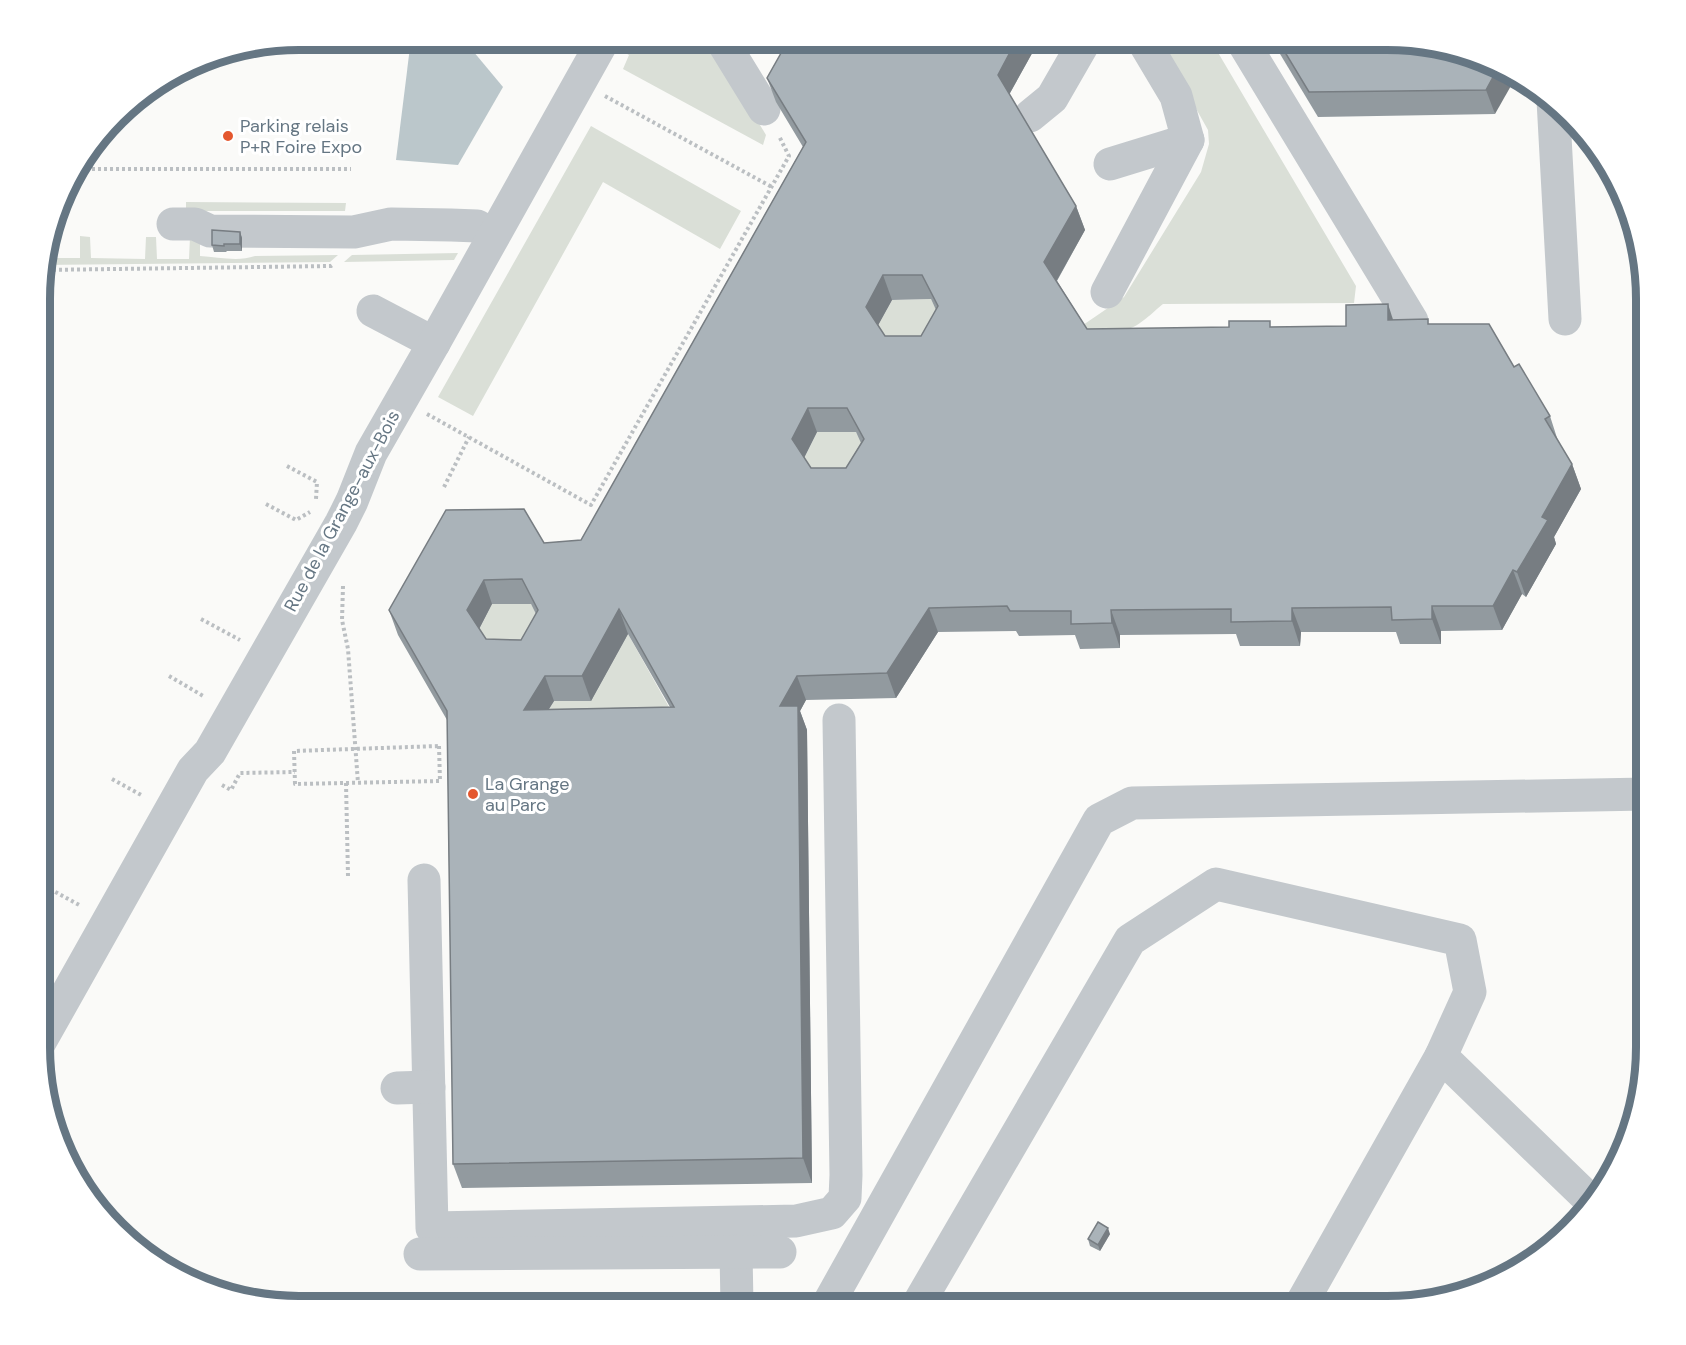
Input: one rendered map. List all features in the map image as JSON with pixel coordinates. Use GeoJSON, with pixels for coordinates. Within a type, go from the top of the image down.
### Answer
{"type":"FeatureCollection","features":[{"type":"Feature","properties":{"kind":"street","name":"Rue de la Grange-aux-Bois"},"geometry":{"type":"LineString","coordinates":[[50,1024],[194,770],[210,752],[344,516],[371,453],[598,50]]}},
{"type":"Feature","properties":{"kind":"street"},"geometry":{"type":"LineString","coordinates":[[728,50],[764,109]]}},
{"type":"Feature","properties":{"kind":"street"},"geometry":{"type":"LineString","coordinates":[[1030,116],[1052,98],[1080,50]]}},
{"type":"Feature","properties":{"kind":"street"},"geometry":{"type":"LineString","coordinates":[[1107,292],[1188,140],[1176,96],[1149,50]]}},
{"type":"Feature","properties":{"kind":"street"},"geometry":{"type":"LineString","coordinates":[[1248,50],[1412,321]]}},
{"type":"Feature","properties":{"kind":"street"},"geometry":{"type":"LineString","coordinates":[[1554,113],[1565,319]]}},
{"type":"Feature","properties":{"kind":"street"},"geometry":{"type":"LineString","coordinates":[[1110,165],[1188,140]]}},
{"type":"Feature","properties":{"kind":"street"},"geometry":{"type":"LineString","coordinates":[[184,224],[210,231],[354,232],[392,224],[477,226],[493,236]]}},
{"type":"Feature","properties":{"kind":"street"},"geometry":{"type":"LineString","coordinates":[[373,310],[434,343]]}},
{"type":"Feature","properties":{"kind":"street"},"geometry":{"type":"LineString","coordinates":[[424,880],[413,1088],[432,1228],[796,1221],[832,1213],[845,1198],[846,1152],[838,720]]}},
{"type":"Feature","properties":{"kind":"street"},"geometry":{"type":"LineString","coordinates":[[833,1296],[1099,820],[1132,803],[1636,794]]}},
{"type":"Feature","properties":{"kind":"street"},"geometry":{"type":"LineString","coordinates":[[923,1296],[1130,940],[1216,884],[1460,940],[1470,992],[1441,1056],[1306,1296]]}},
{"type":"Feature","properties":{"kind":"street"},"geometry":{"type":"LineString","coordinates":[[1441,1056],[1586,1196]]}},
{"type":"Feature","properties":{"kind":"street"},"geometry":{"type":"LineString","coordinates":[[845,1198],[878,1216]]}},
{"type":"Feature","properties":{"kind":"street"},"geometry":{"type":"LineString","coordinates":[[736,1251],[737,1296]]}},
{"type":"Feature","properties":{"kind":"street"},"geometry":{"type":"LineString","coordinates":[[420,1254],[780,1252]]}},
{"type":"Feature","properties":{"kind":"path"},"geometry":{"type":"LineString","coordinates":[[600,92],[772,188]]}},
{"type":"Feature","properties":{"kind":"path"},"geometry":{"type":"LineString","coordinates":[[422,411],[591,505],[789,156],[764,109]]}},
{"type":"Feature","properties":{"kind":"path"},"geometry":{"type":"LineString","coordinates":[[86,169],[351,169]]}},
{"type":"Feature","properties":{"kind":"path"},"geometry":{"type":"LineString","coordinates":[[444,487],[469,437]]}},
{"type":"Feature","properties":{"kind":"path"},"geometry":{"type":"LineString","coordinates":[[266,504],[296,520],[316,508],[317,482],[287,466]]}},
{"type":"Feature","properties":{"kind":"path"},"geometry":{"type":"LineString","coordinates":[[344,582],[342,620],[348,650],[358,783]]}},
{"type":"Feature","properties":{"kind":"path"},"geometry":{"type":"LineString","coordinates":[[201,619],[266,654]]}},
{"type":"Feature","properties":{"kind":"path"},"geometry":{"type":"LineString","coordinates":[[169,676],[232,714]]}},
{"type":"Feature","properties":{"kind":"path"},"geometry":{"type":"LineString","coordinates":[[439,746],[440,781],[295,784],[294,751],[356,749],[439,746]]}},
{"type":"Feature","properties":{"kind":"path"},"geometry":{"type":"LineString","coordinates":[[440,770],[448,770]]}},
{"type":"Feature","properties":{"kind":"path"},"geometry":{"type":"LineString","coordinates":[[249,774],[295,772]]}},
{"type":"Feature","properties":{"kind":"path"},"geometry":{"type":"LineString","coordinates":[[346,783],[348,876]]}},
{"type":"Feature","properties":{"kind":"shaded area"},"geometry":{"type":"Polygon","coordinates":[[[410,50],[472,50],[503,87],[458,165],[396,160],[410,50]]]}},
{"type":"Feature","properties":{"kind":"shaded area"},"geometry":{"type":"Polygon","coordinates":[[[620,50],[716,50],[766,135],[763,145],[623,69],[629,55],[620,50]]]}},
{"type":"Feature","properties":{"kind":"shaded area"},"geometry":{"type":"Polygon","coordinates":[[[1163,50],[1217,50],[1356,286],[1354,303],[1163,304],[1132,328],[1104,329],[1089,334],[1083,325],[1124,297],[1201,172],[1209,144],[1208,130],[1163,50]]]}},
{"type":"Feature","properties":{"kind":"shaded area"},"geometry":{"type":"Polygon","coordinates":[[[591,126],[741,211],[720,249],[603,182],[473,416],[438,397],[591,126]]]}},
{"type":"Feature","properties":{"kind":"shaded area"},"geometry":{"type":"Polygon","coordinates":[[[186,202],[346,203],[345,211],[186,211],[186,202]]]}},
{"type":"Feature","properties":{"kind":"shaded area"},"geometry":{"type":"Polygon","coordinates":[[[80,236],[90,237],[91,258],[145,259],[146,237],[156,237],[157,259],[189,259],[190,237],[200,237],[200,256],[235,259],[255,256],[338,255],[330,262],[52,265],[53,258],[80,258],[80,236]]]}},
{"type":"Feature","properties":{"kind":"shaded area"},"geometry":{"type":"Polygon","coordinates":[[[458,253],[454,260],[344,262],[352,255],[458,253]]]}},
{"type":"Feature","properties":{"kind":"shaded area"},"geometry":{"type":"Polygon","coordinates":[[[931,299],[947,331],[930,361],[875,331],[892,300],[931,299]]]}},
{"type":"Feature","properties":{"kind":"shaded area"},"geometry":{"type":"Polygon","coordinates":[[[817,432],[856,432],[873,463],[855,493],[801,464],[817,432]]]}},
{"type":"Feature","properties":{"kind":"shaded area"},"geometry":{"type":"Polygon","coordinates":[[[492,604],[531,604],[547,634],[530,664],[476,635],[492,604]]]}},
{"type":"Feature","properties":{"kind":"shaded area"},"geometry":{"type":"Polygon","coordinates":[[[628,634],[683,732],[533,734],[554,701],[591,700],[628,634]]]}},
{"type":"Feature","properties":{"kind":"building"},"geometry":{"type":"Polygon","coordinates":[[[783,50],[1011,50],[998,75],[1076,206],[1044,262],[1087,329],[1229,327],[1229,321],[1270,321],[1270,327],[1346,326],[1346,305],[1388,304],[1388,320],[1428,319],[1428,324],[1489,324],[1514,367],[1519,364],[1550,416],[1545,419],[1572,464],[1542,517],[1548,520],[1517,572],[1513,570],[1493,606],[1432,606],[1432,619],[1392,620],[1391,607],[1292,608],[1292,621],[1231,622],[1231,609],[1111,610],[1112,623],[1071,624],[1071,611],[1010,611],[1007,606],[929,608],[887,673],[797,676],[780,706],[798,706],[803,1158],[453,1164],[447,711],[389,610],[446,510],[524,509],[544,543],[581,540],[806,142],[767,78],[783,50]],[[883,275],[866,307],[885,336],[921,336],[938,306],[922,275],[883,275]],[[808,408],[792,439],[811,468],[846,468],[864,439],[847,408],[808,408]],[[522,579],[484,580],[467,610],[486,639],[521,640],[538,610],[522,579]],[[619,609],[582,676],[545,676],[524,710],[674,707],[619,609]]]}},
{"type":"Feature","properties":{"kind":"building"},"geometry":{"type":"Polygon","coordinates":[[[1284,50],[1404,50],[1452,58],[1495,74],[1486,90],[1309,92],[1284,50]]]}},
{"type":"Feature","properties":{"kind":"building"},"geometry":{"type":"Polygon","coordinates":[[[212,230],[240,232],[240,244],[212,245],[212,230]]]}},
{"type":"Feature","properties":{"kind":"building"},"geometry":{"type":"Polygon","coordinates":[[[1098,1222],[1108,1228],[1098,1245],[1088,1239],[1098,1222]]]}},
{"type":"Feature","properties":{"kind":"place","name":"Parking relais P+R Foire Expo"},"geometry":{"type":"Point","coordinates":[228,136]}},
{"type":"Feature","properties":{"kind":"place","name":"La Grange au Parc"},"geometry":{"type":"Point","coordinates":[473,794]}}]}
